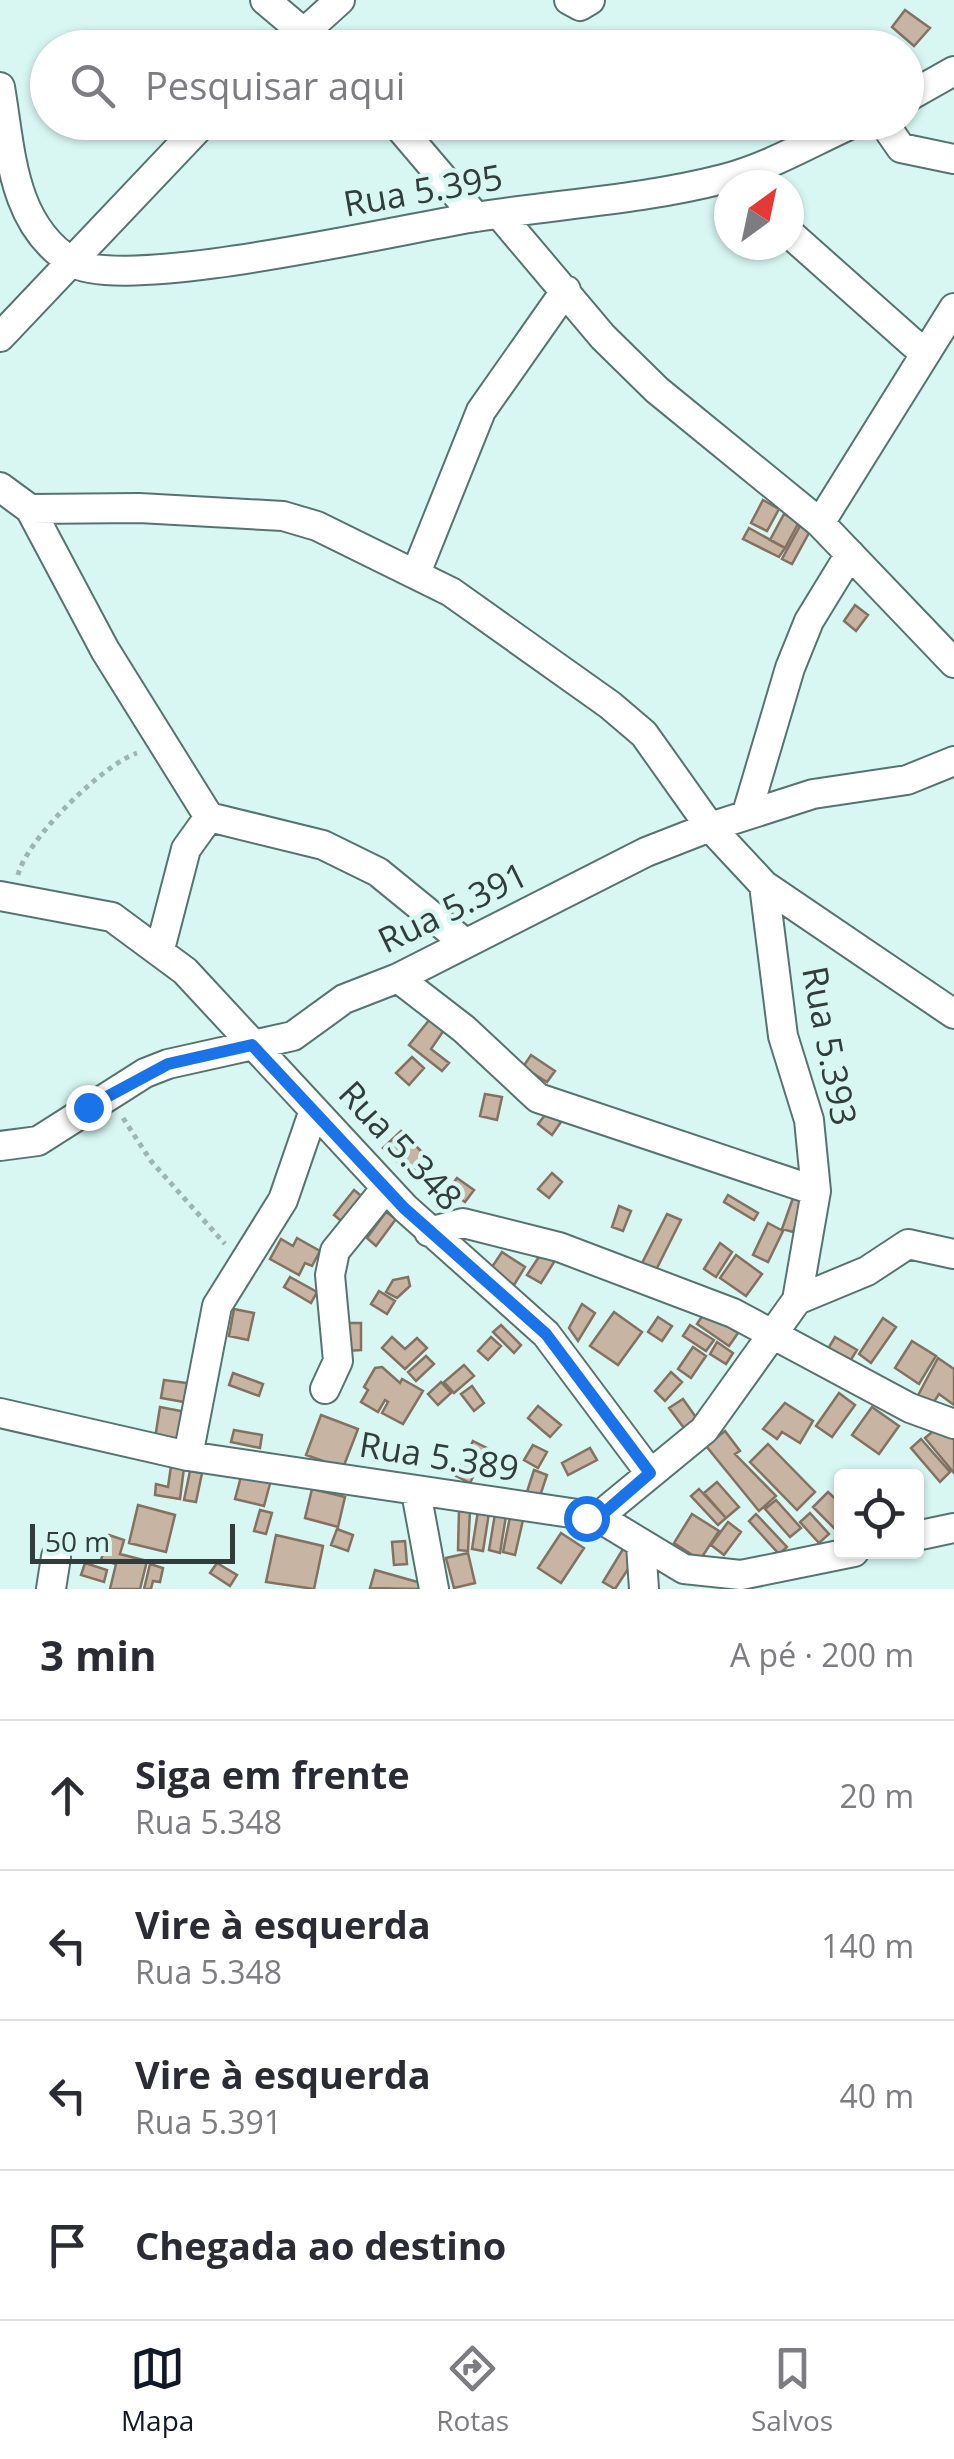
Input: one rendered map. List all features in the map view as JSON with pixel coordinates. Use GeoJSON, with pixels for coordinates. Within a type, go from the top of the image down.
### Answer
{"type":"FeatureCollection","features":[{"type":"Feature","properties":{"kind":"street"},"geometry":{"type":"LineString","coordinates":[[265,0],[294,30]]}},
{"type":"Feature","properties":{"kind":"street"},"geometry":{"type":"LineString","coordinates":[[315,30],[340,0]]}},
{"type":"Feature","properties":{"kind":"street"},"geometry":{"type":"LineString","coordinates":[[569,0],[580,6],[590,0]]}},
{"type":"Feature","properties":{"kind":"street"},"geometry":{"type":"LineString","coordinates":[[924,88],[954,71]]}},
{"type":"Feature","properties":{"kind":"street"},"geometry":{"type":"LineString","coordinates":[[0,86],[21,204],[44,239],[73,263]]}},
{"type":"Feature","properties":{"kind":"street"},"geometry":{"type":"LineString","coordinates":[[0,337],[187,140]]}},
{"type":"Feature","properties":{"kind":"street"},"geometry":{"type":"LineString","coordinates":[[413,140],[566,290],[603,337],[658,390],[820,523],[954,663]]}},
{"type":"Feature","properties":{"kind":"street","name":"Rua 5.395"},"geometry":{"type":"LineString","coordinates":[[756,170],[818,140]]}},
{"type":"Feature","properties":{"kind":"street"},"geometry":{"type":"LineString","coordinates":[[896,140],[902,148],[954,159]]}},
{"type":"Feature","properties":{"kind":"street","name":"Rua 5.395"},"geometry":{"type":"LineString","coordinates":[[73,263],[116,272],[314,249],[488,216],[714,185]]}},
{"type":"Feature","properties":{"kind":"street"},"geometry":{"type":"LineString","coordinates":[[804,246],[925,354]]}},
{"type":"Feature","properties":{"kind":"street"},"geometry":{"type":"LineString","coordinates":[[416,573],[481,411],[566,290]]}},
{"type":"Feature","properties":{"kind":"street"},"geometry":{"type":"LineString","coordinates":[[820,523],[954,308]]}},
{"type":"Feature","properties":{"kind":"street"},"geometry":{"type":"LineString","coordinates":[[0,487],[30,510],[105,650],[209,817],[323,844],[378,872],[465,943]]}},
{"type":"Feature","properties":{"kind":"street"},"geometry":{"type":"LineString","coordinates":[[30,510],[139,508],[283,516],[317,526],[416,573],[610,704],[668,762],[710,827],[764,885],[954,1014]]}},
{"type":"Feature","properties":{"kind":"street"},"geometry":{"type":"LineString","coordinates":[[747,813],[790,668],[809,622],[850,554]]}},
{"type":"Feature","properties":{"kind":"street","name":"Rua 5.391"},"geometry":{"type":"LineString","coordinates":[[0,1146],[38,1141],[114,1092],[168,1064],[292,1036],[344,999],[398,978],[646,852],[747,813],[813,794],[907,780],[954,761]]}},
{"type":"Feature","properties":{"kind":"street"},"geometry":{"type":"LineString","coordinates":[[160,949],[186,850],[209,817]]}},
{"type":"Feature","properties":{"kind":"street","name":"Rua 5.393"},"geometry":{"type":"LineString","coordinates":[[764,885],[783,1036],[809,1120],[816,1191],[798,1300]]}},
{"type":"Feature","properties":{"kind":"street","name":"Rua 5.348"},"geometry":{"type":"LineString","coordinates":[[7,897],[112,917],[160,949],[233,1019],[252,1045],[428,1232],[546,1334],[650,1473]]}},
{"type":"Feature","properties":{"kind":"street"},"geometry":{"type":"LineString","coordinates":[[398,978],[464,1029],[528,1090],[552,1105],[816,1191]]}},
{"type":"Feature","properties":{"kind":"street"},"geometry":{"type":"LineString","coordinates":[[188,1456],[218,1306],[288,1188],[314,1110]]}},
{"type":"Feature","properties":{"kind":"street"},"geometry":{"type":"LineString","coordinates":[[325,1389],[338,1362],[330,1275],[334,1252],[386,1188]]}},
{"type":"Feature","properties":{"kind":"street"},"geometry":{"type":"LineString","coordinates":[[428,1232],[464,1223],[559,1247],[772,1330],[910,1408],[954,1424]]}},
{"type":"Feature","properties":{"kind":"street"},"geometry":{"type":"LineString","coordinates":[[598,1518],[704,1430],[725,1406],[772,1330],[798,1300],[867,1271],[908,1244],[954,1254]]}},
{"type":"Feature","properties":{"kind":"street"},"geometry":{"type":"LineString","coordinates":[[926,1246],[954,1265]]}},
{"type":"Feature","properties":{"kind":"street","name":"Rua 5.389"},"geometry":{"type":"LineString","coordinates":[[0,1413],[188,1456],[598,1518],[684,1569],[741,1575],[834,1556]]}},
{"type":"Feature","properties":{"kind":"street"},"geometry":{"type":"LineString","coordinates":[[416,1492],[434,1589]]}},
{"type":"Feature","properties":{"kind":"street"},"geometry":{"type":"LineString","coordinates":[[924,1534],[954,1528]]}},
{"type":"Feature","properties":{"kind":"street"},"geometry":{"type":"LineString","coordinates":[[642,1545],[644,1589]]}},
{"type":"Feature","properties":{"kind":"street"},"geometry":{"type":"LineString","coordinates":[[51,1589],[56,1557]]}},
{"type":"Feature","properties":{"kind":"path"},"geometry":{"type":"LineString","coordinates":[[7,897],[20,868],[93,781],[122,758],[163,744]]}},
{"type":"Feature","properties":{"kind":"path"},"geometry":{"type":"LineString","coordinates":[[114,1092],[127,1130],[151,1161],[214,1236],[246,1259]]}},
{"type":"Feature","properties":{"kind":"building"},"geometry":{"type":"Polygon","coordinates":[[[905,10],[930,28],[924,35],[924,30],[892,27],[905,10]]]}},
{"type":"Feature","properties":{"kind":"building"},"geometry":{"type":"Polygon","coordinates":[[[763,500],[779,509],[767,531],[751,523],[763,500]]]}},
{"type":"Feature","properties":{"kind":"building"},"geometry":{"type":"Polygon","coordinates":[[[784,514],[799,522],[785,548],[770,540],[784,514]]]}},
{"type":"Feature","properties":{"kind":"building"},"geometry":{"type":"Polygon","coordinates":[[[800,526],[810,531],[792,564],[782,559],[800,526]]]}},
{"type":"Feature","properties":{"kind":"building"},"geometry":{"type":"Polygon","coordinates":[[[749,528],[785,548],[779,557],[743,539],[749,528]]]}},
{"type":"Feature","properties":{"kind":"building"},"geometry":{"type":"Polygon","coordinates":[[[855,605],[868,615],[856,631],[844,621],[855,605]]]}},
{"type":"Feature","properties":{"kind":"building"},"geometry":{"type":"Polygon","coordinates":[[[430,1019],[444,1030],[431,1049],[449,1063],[442,1071],[409,1045],[430,1019]]]}},
{"type":"Feature","properties":{"kind":"building"},"geometry":{"type":"Polygon","coordinates":[[[531,1055],[555,1071],[547,1082],[523,1067],[531,1055]]]}},
{"type":"Feature","properties":{"kind":"building"},"geometry":{"type":"Polygon","coordinates":[[[412,1057],[424,1068],[409,1085],[396,1073],[412,1057]]]}},
{"type":"Feature","properties":{"kind":"building"},"geometry":{"type":"Polygon","coordinates":[[[485,1094],[502,1097],[497,1120],[480,1116],[485,1094]]]}},
{"type":"Feature","properties":{"kind":"building"},"geometry":{"type":"Polygon","coordinates":[[[549,1110],[563,1119],[552,1135],[538,1124],[549,1110]]]}},
{"type":"Feature","properties":{"kind":"building"},"geometry":{"type":"Polygon","coordinates":[[[401,1131],[427,1157],[410,1174],[383,1148],[401,1131]]]}},
{"type":"Feature","properties":{"kind":"building"},"geometry":{"type":"Polygon","coordinates":[[[552,1173],[562,1182],[549,1198],[538,1189],[552,1173]]]}},
{"type":"Feature","properties":{"kind":"building"},"geometry":{"type":"Polygon","coordinates":[[[457,1178],[474,1190],[465,1202],[448,1190],[457,1178]]]}},
{"type":"Feature","properties":{"kind":"building"},"geometry":{"type":"Polygon","coordinates":[[[354,1190],[365,1199],[345,1224],[334,1215],[354,1190]]]}},
{"type":"Feature","properties":{"kind":"building"},"geometry":{"type":"Polygon","coordinates":[[[728,1195],[758,1213],[754,1220],[724,1202],[728,1195]]]}},
{"type":"Feature","properties":{"kind":"building"},"geometry":{"type":"Polygon","coordinates":[[[794,1195],[805,1199],[793,1232],[782,1229],[794,1195]]]}},
{"type":"Feature","properties":{"kind":"building"},"geometry":{"type":"Polygon","coordinates":[[[619,1206],[631,1211],[623,1231],[612,1227],[619,1206]]]}},
{"type":"Feature","properties":{"kind":"building"},"geometry":{"type":"Polygon","coordinates":[[[386,1212],[396,1219],[376,1246],[367,1238],[386,1212]]]}},
{"type":"Feature","properties":{"kind":"building"},"geometry":{"type":"Polygon","coordinates":[[[667,1214],[681,1220],[653,1276],[639,1269],[667,1214]]]}},
{"type":"Feature","properties":{"kind":"building"},"geometry":{"type":"Polygon","coordinates":[[[768,1223],[783,1231],[768,1262],[753,1255],[768,1223]]]}},
{"type":"Feature","properties":{"kind":"building"},"geometry":{"type":"Polygon","coordinates":[[[297,1238],[320,1251],[312,1266],[305,1263],[299,1275],[270,1259],[281,1239],[293,1246],[297,1238]]]}},
{"type":"Feature","properties":{"kind":"building"},"geometry":{"type":"Polygon","coordinates":[[[720,1243],[732,1252],[716,1277],[704,1269],[720,1243]]]}},
{"type":"Feature","properties":{"kind":"building"},"geometry":{"type":"Polygon","coordinates":[[[546,1246],[561,1251],[541,1283],[527,1275],[546,1246]]]}},
{"type":"Feature","properties":{"kind":"building"},"geometry":{"type":"Polygon","coordinates":[[[502,1252],[525,1267],[514,1285],[490,1270],[502,1252]]]}},
{"type":"Feature","properties":{"kind":"building"},"geometry":{"type":"Polygon","coordinates":[[[736,1255],[762,1274],[746,1296],[720,1278],[736,1255]]]}},
{"type":"Feature","properties":{"kind":"building"},"geometry":{"type":"Polygon","coordinates":[[[290,1277],[317,1292],[311,1303],[284,1287],[290,1277]]]}},
{"type":"Feature","properties":{"kind":"building"},"geometry":{"type":"Polygon","coordinates":[[[408,1277],[410,1286],[397,1298],[386,1292],[393,1280],[408,1277]]]}},
{"type":"Feature","properties":{"kind":"building"},"geometry":{"type":"Polygon","coordinates":[[[379,1291],[395,1301],[387,1314],[371,1304],[379,1291]]]}},
{"type":"Feature","properties":{"kind":"building"},"geometry":{"type":"Polygon","coordinates":[[[582,1304],[595,1313],[578,1341],[569,1328],[582,1304]]]}},
{"type":"Feature","properties":{"kind":"building"},"geometry":{"type":"Polygon","coordinates":[[[234,1309],[254,1313],[248,1340],[229,1336],[234,1309]]]}},
{"type":"Feature","properties":{"kind":"building"},"geometry":{"type":"Polygon","coordinates":[[[614,1312],[642,1332],[618,1365],[590,1346],[614,1312]]]}},
{"type":"Feature","properties":{"kind":"building"},"geometry":{"type":"Polygon","coordinates":[[[705,1312],[738,1333],[729,1346],[697,1324],[705,1312]]]}},
{"type":"Feature","properties":{"kind":"building"},"geometry":{"type":"Polygon","coordinates":[[[658,1317],[672,1326],[662,1341],[648,1332],[658,1317]]]}},
{"type":"Feature","properties":{"kind":"building"},"geometry":{"type":"Polygon","coordinates":[[[883,1318],[896,1327],[871,1363],[859,1354],[883,1318]]]}},
{"type":"Feature","properties":{"kind":"building"},"geometry":{"type":"Polygon","coordinates":[[[346,1323],[361,1323],[361,1350],[346,1351],[346,1323]]]}},
{"type":"Feature","properties":{"kind":"building"},"geometry":{"type":"Polygon","coordinates":[[[501,1325],[521,1345],[514,1353],[493,1332],[501,1325]]]}},
{"type":"Feature","properties":{"kind":"building"},"geometry":{"type":"Polygon","coordinates":[[[690,1325],[714,1340],[706,1351],[683,1336],[690,1325]]]}},
{"type":"Feature","properties":{"kind":"building"},"geometry":{"type":"Polygon","coordinates":[[[392,1337],[405,1349],[417,1338],[427,1348],[405,1369],[382,1348],[392,1337]]]}},
{"type":"Feature","properties":{"kind":"building"},"geometry":{"type":"Polygon","coordinates":[[[491,1337],[501,1346],[488,1360],[478,1351],[491,1337]]]}},
{"type":"Feature","properties":{"kind":"building"},"geometry":{"type":"Polygon","coordinates":[[[835,1337],[857,1350],[847,1366],[826,1352],[835,1337]]]}},
{"type":"Feature","properties":{"kind":"building"},"geometry":{"type":"Polygon","coordinates":[[[912,1341],[936,1356],[919,1384],[895,1368],[912,1341]]]}},
{"type":"Feature","properties":{"kind":"building"},"geometry":{"type":"Polygon","coordinates":[[[717,1342],[733,1353],[726,1364],[710,1354],[717,1342]]]}},
{"type":"Feature","properties":{"kind":"building"},"geometry":{"type":"Polygon","coordinates":[[[693,1347],[706,1356],[691,1378],[678,1369],[693,1347]]]}},
{"type":"Feature","properties":{"kind":"building"},"geometry":{"type":"Polygon","coordinates":[[[426,1356],[434,1364],[416,1381],[408,1372],[426,1356]]]}},
{"type":"Feature","properties":{"kind":"building"},"geometry":{"type":"Polygon","coordinates":[[[938,1358],[954,1369],[954,1405],[939,1394],[930,1408],[916,1399],[938,1358]]]}},
{"type":"Feature","properties":{"kind":"building"},"geometry":{"type":"Polygon","coordinates":[[[464,1365],[474,1376],[454,1393],[444,1382],[464,1365]]]}},
{"type":"Feature","properties":{"kind":"building"},"geometry":{"type":"Polygon","coordinates":[[[382,1367],[400,1383],[402,1379],[423,1391],[403,1424],[382,1413],[388,1402],[385,1400],[378,1412],[361,1402],[375,1368],[382,1367]]]}},
{"type":"Feature","properties":{"kind":"building"},"geometry":{"type":"Polygon","coordinates":[[[671,1372],[682,1382],[665,1401],[655,1391],[671,1372]]]}},
{"type":"Feature","properties":{"kind":"building"},"geometry":{"type":"Polygon","coordinates":[[[233,1373],[263,1384],[259,1396],[229,1385],[233,1373]]]}},
{"type":"Feature","properties":{"kind":"building"},"geometry":{"type":"Polygon","coordinates":[[[164,1380],[187,1383],[184,1402],[161,1398],[164,1380]]]}},
{"type":"Feature","properties":{"kind":"building"},"geometry":{"type":"Polygon","coordinates":[[[441,1382],[451,1393],[438,1405],[428,1394],[441,1382]]]}},
{"type":"Feature","properties":{"kind":"building"},"geometry":{"type":"Polygon","coordinates":[[[472,1386],[484,1403],[474,1411],[461,1394],[472,1386]]]}},
{"type":"Feature","properties":{"kind":"building"},"geometry":{"type":"Polygon","coordinates":[[[839,1393],[855,1405],[832,1437],[816,1426],[839,1393]]]}},
{"type":"Feature","properties":{"kind":"building"},"geometry":{"type":"Polygon","coordinates":[[[683,1399],[700,1423],[687,1432],[669,1408],[683,1399]]]}},
{"type":"Feature","properties":{"kind":"building"},"geometry":{"type":"Polygon","coordinates":[[[785,1403],[813,1421],[800,1443],[782,1432],[777,1439],[763,1429],[785,1403]]]}},
{"type":"Feature","properties":{"kind":"building"},"geometry":{"type":"Polygon","coordinates":[[[538,1406],[561,1425],[550,1437],[528,1418],[538,1406]]]}},
{"type":"Feature","properties":{"kind":"building"},"geometry":{"type":"Polygon","coordinates":[[[160,1407],[191,1413],[186,1443],[155,1438],[160,1407]]]}},
{"type":"Feature","properties":{"kind":"building"},"geometry":{"type":"Polygon","coordinates":[[[872,1407],[899,1426],[879,1454],[852,1435],[872,1407]]]}},
{"type":"Feature","properties":{"kind":"building"},"geometry":{"type":"Polygon","coordinates":[[[321,1415],[358,1429],[343,1468],[306,1455],[321,1415]]]}},
{"type":"Feature","properties":{"kind":"building"},"geometry":{"type":"Polygon","coordinates":[[[943,1423],[954,1435],[954,1473],[925,1438],[943,1423]]]}},
{"type":"Feature","properties":{"kind":"building"},"geometry":{"type":"Polygon","coordinates":[[[234,1430],[262,1435],[260,1448],[231,1442],[234,1430]]]}},
{"type":"Feature","properties":{"kind":"building"},"geometry":{"type":"Polygon","coordinates":[[[725,1431],[740,1451],[735,1454],[776,1496],[759,1511],[706,1446],[725,1431]]]}},
{"type":"Feature","properties":{"kind":"building"},"geometry":{"type":"Polygon","coordinates":[[[921,1439],[950,1472],[940,1482],[911,1448],[921,1439]]]}},
{"type":"Feature","properties":{"kind":"building"},"geometry":{"type":"Polygon","coordinates":[[[473,1441],[487,1448],[470,1483],[456,1476],[473,1441]]]}},
{"type":"Feature","properties":{"kind":"building"},"geometry":{"type":"Polygon","coordinates":[[[768,1444],[815,1492],[797,1510],[750,1462],[768,1444]]]}},
{"type":"Feature","properties":{"kind":"building"},"geometry":{"type":"Polygon","coordinates":[[[533,1445],[547,1452],[538,1468],[524,1460],[533,1445]]]}},
{"type":"Feature","properties":{"kind":"building"},"geometry":{"type":"Polygon","coordinates":[[[590,1448],[597,1460],[568,1475],[562,1463],[590,1448]]]}},
{"type":"Feature","properties":{"kind":"building"},"geometry":{"type":"Polygon","coordinates":[[[171,1466],[184,1468],[180,1499],[155,1495],[156,1484],[168,1487],[171,1466]]]}},
{"type":"Feature","properties":{"kind":"building"},"geometry":{"type":"Polygon","coordinates":[[[534,1470],[547,1475],[538,1502],[525,1498],[534,1470]]]}},
{"type":"Feature","properties":{"kind":"building"},"geometry":{"type":"Polygon","coordinates":[[[190,1471],[202,1473],[196,1502],[184,1500],[190,1471]]]}},
{"type":"Feature","properties":{"kind":"building"},"geometry":{"type":"Polygon","coordinates":[[[242,1473],[271,1480],[264,1506],[235,1499],[242,1473]]]}},
{"type":"Feature","properties":{"kind":"building"},"geometry":{"type":"Polygon","coordinates":[[[717,1482],[739,1507],[726,1518],[704,1493],[717,1482]]]}},
{"type":"Feature","properties":{"kind":"building"},"geometry":{"type":"Polygon","coordinates":[[[312,1489],[345,1497],[338,1527],[305,1518],[312,1489]]]}},
{"type":"Feature","properties":{"kind":"building"},"geometry":{"type":"Polygon","coordinates":[[[699,1489],[726,1518],[718,1525],[691,1496],[699,1489]]]}},
{"type":"Feature","properties":{"kind":"building"},"geometry":{"type":"Polygon","coordinates":[[[828,1492],[834,1498],[834,1528],[813,1507],[828,1492]]]}},
{"type":"Feature","properties":{"kind":"building"},"geometry":{"type":"Polygon","coordinates":[[[776,1500],[801,1528],[790,1537],[765,1509],[776,1500]]]}},
{"type":"Feature","properties":{"kind":"building"},"geometry":{"type":"Polygon","coordinates":[[[138,1505],[175,1515],[166,1552],[129,1543],[138,1505]]]}},
{"type":"Feature","properties":{"kind":"building"},"geometry":{"type":"Polygon","coordinates":[[[260,1510],[272,1513],[266,1534],[254,1531],[260,1510]]]}},
{"type":"Feature","properties":{"kind":"building"},"geometry":{"type":"Polygon","coordinates":[[[459,1510],[470,1511],[468,1551],[458,1550],[459,1510]]]}},
{"type":"Feature","properties":{"kind":"building"},"geometry":{"type":"Polygon","coordinates":[[[478,1511],[489,1513],[483,1551],[472,1549],[478,1511]]]}},
{"type":"Feature","properties":{"kind":"building"},"geometry":{"type":"Polygon","coordinates":[[[810,1513],[829,1534],[819,1543],[800,1522],[810,1513]]]}},
{"type":"Feature","properties":{"kind":"building"},"geometry":{"type":"Polygon","coordinates":[[[495,1514],[506,1516],[500,1553],[489,1550],[495,1514]]]}},
{"type":"Feature","properties":{"kind":"building"},"geometry":{"type":"Polygon","coordinates":[[[692,1514],[719,1531],[700,1560],[674,1543],[692,1514]]]}},
{"type":"Feature","properties":{"kind":"building"},"geometry":{"type":"Polygon","coordinates":[[[756,1514],[787,1547],[779,1554],[749,1521],[756,1514]]]}},
{"type":"Feature","properties":{"kind":"building"},"geometry":{"type":"Polygon","coordinates":[[[510,1517],[523,1520],[515,1555],[503,1552],[510,1517]]]}},
{"type":"Feature","properties":{"kind":"building"},"geometry":{"type":"Polygon","coordinates":[[[728,1522],[741,1532],[724,1555],[711,1545],[728,1522]]]}},
{"type":"Feature","properties":{"kind":"building"},"geometry":{"type":"Polygon","coordinates":[[[337,1529],[353,1535],[348,1551],[331,1545],[337,1529]]]}},
{"type":"Feature","properties":{"kind":"building"},"geometry":{"type":"Polygon","coordinates":[[[561,1533],[584,1548],[561,1583],[538,1568],[561,1533]]]}},
{"type":"Feature","properties":{"kind":"building"},"geometry":{"type":"Polygon","coordinates":[[[109,1535],[124,1540],[120,1554],[147,1561],[140,1589],[110,1589],[116,1564],[101,1560],[109,1535]]]}},
{"type":"Feature","properties":{"kind":"building"},"geometry":{"type":"Polygon","coordinates":[[[276,1535],[323,1546],[314,1589],[266,1582],[276,1535]]]}},
{"type":"Feature","properties":{"kind":"building"},"geometry":{"type":"Polygon","coordinates":[[[405,1541],[407,1564],[394,1565],[392,1542],[405,1541]]]}},
{"type":"Feature","properties":{"kind":"building"},"geometry":{"type":"Polygon","coordinates":[[[623,1549],[636,1557],[615,1589],[603,1582],[623,1549]]]}},
{"type":"Feature","properties":{"kind":"building"},"geometry":{"type":"Polygon","coordinates":[[[468,1553],[475,1583],[454,1588],[446,1558],[468,1553]]]}},
{"type":"Feature","properties":{"kind":"building"},"geometry":{"type":"Polygon","coordinates":[[[85,1563],[107,1570],[104,1582],[81,1575],[85,1563]]]}},
{"type":"Feature","properties":{"kind":"building"},"geometry":{"type":"Polygon","coordinates":[[[217,1563],[237,1575],[230,1586],[210,1573],[217,1563]]]}},
{"type":"Feature","properties":{"kind":"building"},"geometry":{"type":"Polygon","coordinates":[[[150,1564],[163,1568],[160,1582],[153,1581],[151,1589],[144,1589],[150,1564]]]}},
{"type":"Feature","properties":{"kind":"building"},"geometry":{"type":"Polygon","coordinates":[[[375,1570],[421,1583],[420,1589],[370,1588],[375,1570]]]}},
{"type":"Feature","properties":{"kind":"route"},"geometry":{"type":"LineString","coordinates":[[88,1107],[168,1064],[252,1045],[404,1208],[546,1334],[621,1428],[650,1473],[598,1518],[586,1518]]}}]}
